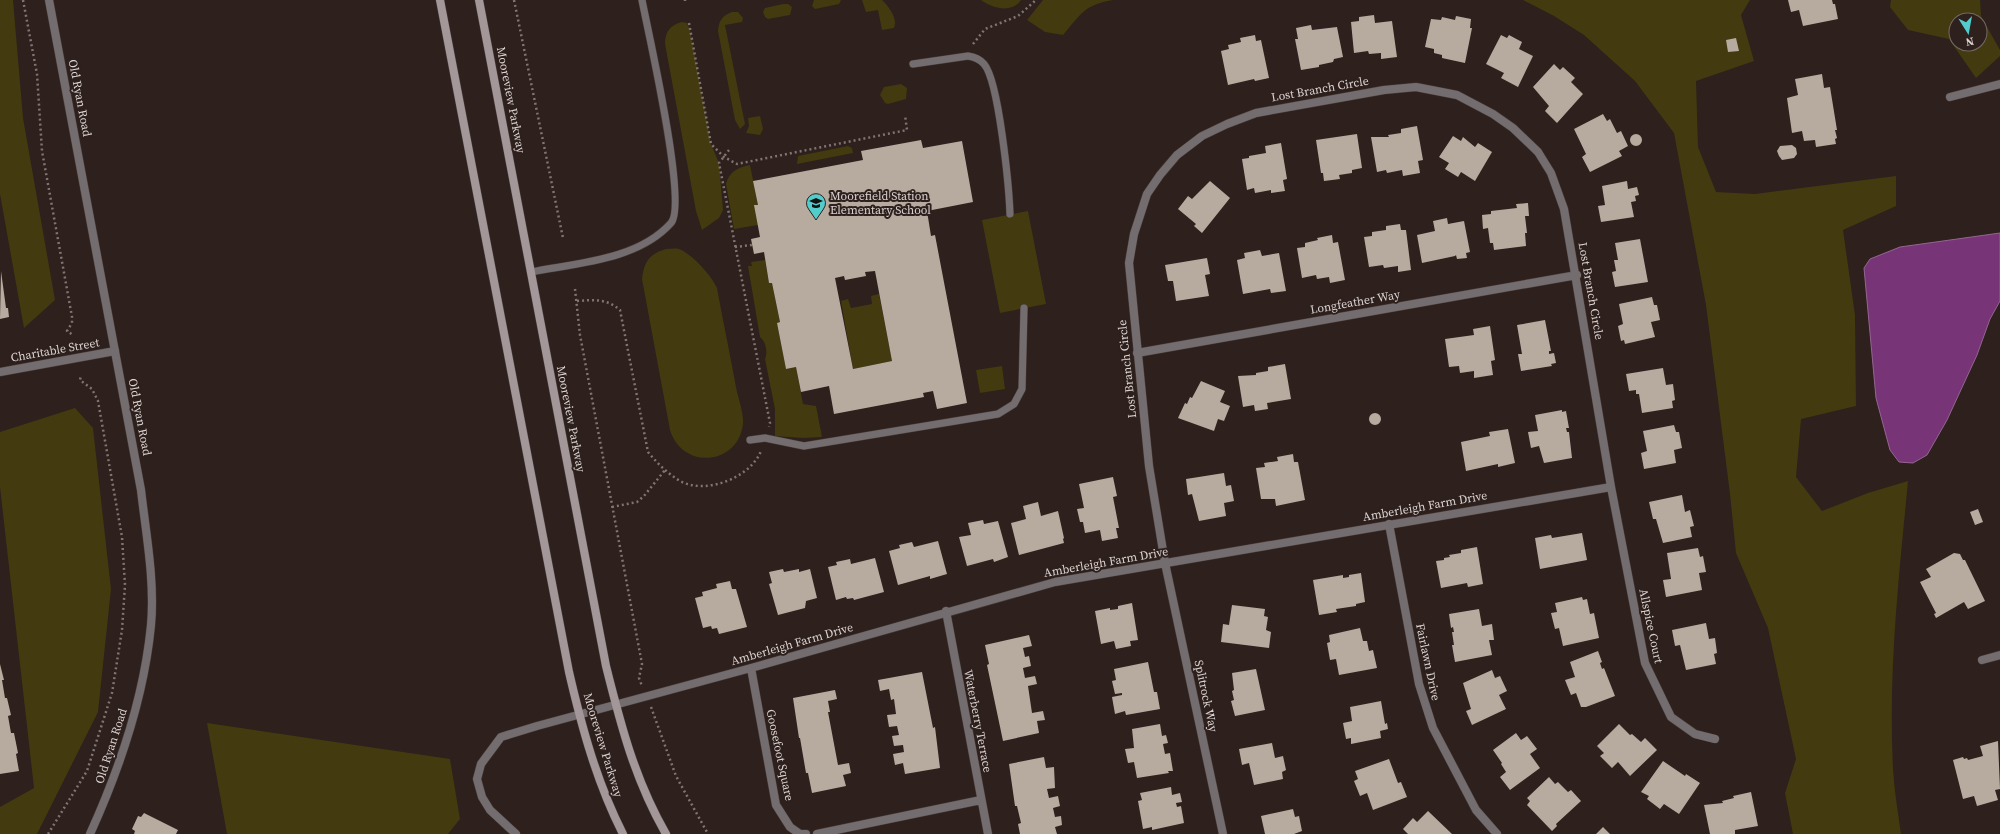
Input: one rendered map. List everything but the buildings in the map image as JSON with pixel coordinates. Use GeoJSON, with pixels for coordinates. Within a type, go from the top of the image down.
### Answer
{"type":"FeatureCollection","features":[{"type":"Feature","properties":{"kind":"main road","name":"Mooreview Parkway"},"geometry":{"type":"LineString","coordinates":[[440,0],[569,672],[579,714],[594,763],[611,810],[624,834]]}},
{"type":"Feature","properties":{"kind":"main road","name":"Mooreview Parkway"},"geometry":{"type":"LineString","coordinates":[[479,0],[606,666],[615,704],[636,774],[653,812],[666,834]]}},
{"type":"Feature","properties":{"kind":"street","name":"Old Ryan Road"},"geometry":{"type":"LineString","coordinates":[[49,0],[141,490],[150,568],[151,625],[146,661],[134,715],[109,792],[90,834]]}},
{"type":"Feature","properties":{"kind":"street"},"geometry":{"type":"LineString","coordinates":[[1950,97],[2000,84]]}},
{"type":"Feature","properties":{"kind":"street","name":"Lost Branch Circle"},"geometry":{"type":"LineString","coordinates":[[1165,563],[1153,494],[1137,352],[1129,263],[1134,234],[1147,194],[1160,174],[1177,155],[1202,136],[1256,113],[1384,90],[1416,88],[1457,96],[1493,114],[1513,128],[1538,152],[1551,173],[1564,209],[1577,275],[1611,487]]}},
{"type":"Feature","properties":{"kind":"street","name":"Longfeather Way"},"geometry":{"type":"LineString","coordinates":[[1137,352],[1577,275]]}},
{"type":"Feature","properties":{"kind":"street","name":"Charitable Street"},"geometry":{"type":"LineString","coordinates":[[0,372],[115,351]]}},
{"type":"Feature","properties":{"kind":"street","name":"Amberleigh Farm Drive"},"geometry":{"type":"LineString","coordinates":[[516,834],[490,810],[482,797],[477,779],[481,764],[501,737],[1055,582],[1611,487]]}},
{"type":"Feature","properties":{"kind":"street","name":"Allspice Court"},"geometry":{"type":"LineString","coordinates":[[1611,487],[1645,663],[1672,717],[1694,734],[1715,739]]}},
{"type":"Feature","properties":{"kind":"street","name":"Fairlawn Drive"},"geometry":{"type":"LineString","coordinates":[[1389,524],[1419,684],[1433,728],[1476,810],[1498,834]]}},
{"type":"Feature","properties":{"kind":"street","name":"Splitrock Way"},"geometry":{"type":"LineString","coordinates":[[1165,563],[1223,834]]}},
{"type":"Feature","properties":{"kind":"street","name":"Waterberry Terrace"},"geometry":{"type":"LineString","coordinates":[[946,612],[988,834]]}},
{"type":"Feature","properties":{"kind":"street"},"geometry":{"type":"LineString","coordinates":[[1982,660],[2000,655]]}},
{"type":"Feature","properties":{"kind":"street","name":"Goosefoot Square"},"geometry":{"type":"LineString","coordinates":[[751,668],[776,805],[790,827],[800,834],[806,834]]}},
{"type":"Feature","properties":{"kind":"street"},"geometry":{"type":"LineString","coordinates":[[817,834],[981,800]]}},
{"type":"Feature","properties":{"kind":"lane"},"geometry":{"type":"LineString","coordinates":[[531,272],[625,254],[658,234],[672,222],[676,205],[676,186],[672,157],[642,0]]}},
{"type":"Feature","properties":{"kind":"lane"},"geometry":{"type":"LineString","coordinates":[[913,64],[968,56],[974,57],[984,63],[989,72],[1001,131],[1009,191],[1010,214]]}},
{"type":"Feature","properties":{"kind":"lane"},"geometry":{"type":"LineString","coordinates":[[750,440],[765,438],[804,446],[998,414],[1014,404],[1022,389],[1024,308]]}},
{"type":"Feature","properties":{"kind":"path"},"geometry":{"type":"LineString","coordinates":[[23,0],[37,74],[42,151],[72,317],[72,323],[67,331],[73,334]]}},
{"type":"Feature","properties":{"kind":"path"},"geometry":{"type":"LineString","coordinates":[[514,0],[563,238]]}},
{"type":"Feature","properties":{"kind":"path"},"geometry":{"type":"LineString","coordinates":[[968,56],[978,36],[985,29],[1018,16],[1036,0]]}},
{"type":"Feature","properties":{"kind":"path"},"geometry":{"type":"LineString","coordinates":[[689,24],[711,144],[724,157],[737,164],[907,130],[905,115]]}},
{"type":"Feature","properties":{"kind":"path"},"geometry":{"type":"LineString","coordinates":[[577,301],[600,300],[611,302],[620,310],[648,452],[658,465],[681,481],[709,487],[736,478],[758,458],[770,423],[719,163],[729,150]]}},
{"type":"Feature","properties":{"kind":"path"},"geometry":{"type":"LineString","coordinates":[[736,247],[752,245]]}},
{"type":"Feature","properties":{"kind":"path"},"geometry":{"type":"LineString","coordinates":[[575,289],[580,335],[642,664],[639,678],[676,776],[708,834]]}},
{"type":"Feature","properties":{"kind":"path"},"geometry":{"type":"LineString","coordinates":[[48,834],[87,771],[112,693],[122,630],[125,585],[122,537],[98,401],[92,389],[80,380],[81,375]]}},
{"type":"Feature","properties":{"kind":"path"},"geometry":{"type":"LineString","coordinates":[[612,507],[637,502],[644,496],[665,470]]}},
{"type":"Feature","properties":{"kind":"shaded area"},"geometry":{"type":"Polygon","coordinates":[[[0,0],[13,0],[23,118],[55,300],[24,328],[0,194],[0,0]]]}},
{"type":"Feature","properties":{"kind":"shaded area"},"geometry":{"type":"Polygon","coordinates":[[[814,0],[841,0],[839,4],[815,9],[812,6],[814,0]]]}},
{"type":"Feature","properties":{"kind":"shaded area"},"geometry":{"type":"Polygon","coordinates":[[[862,0],[882,0],[890,9],[894,17],[894,28],[882,30],[878,10],[866,12],[862,0]]]}},
{"type":"Feature","properties":{"kind":"shaded area"},"geometry":{"type":"Polygon","coordinates":[[[981,0],[1021,0],[1012,7],[1002,8],[996,7],[981,0]]]}},
{"type":"Feature","properties":{"kind":"shaded area"},"geometry":{"type":"Polygon","coordinates":[[[1043,0],[1114,0],[1096,4],[1084,11],[1063,35],[1045,32],[1027,20],[1043,0]]]}},
{"type":"Feature","properties":{"kind":"shaded area"},"geometry":{"type":"Polygon","coordinates":[[[1523,0],[1750,0],[1741,15],[1754,61],[1696,81],[1698,147],[1716,192],[1755,194],[1896,176],[1896,206],[1843,230],[1855,315],[1856,406],[1801,419],[1796,477],[1822,511],[1868,493],[1908,481],[1895,624],[1892,696],[1894,776],[1901,834],[1793,834],[1785,793],[1796,759],[1768,628],[1736,553],[1706,305],[1674,133],[1635,81],[1584,35],[1554,16],[1523,0]]]}},
{"type":"Feature","properties":{"kind":"shaded area"},"geometry":{"type":"Polygon","coordinates":[[[1891,0],[1980,0],[1981,12],[1948,12],[1948,39],[1908,30],[1890,7],[1891,0]]]}},
{"type":"Feature","properties":{"kind":"shaded area"},"geometry":{"type":"Polygon","coordinates":[[[788,4],[792,7],[790,15],[768,19],[765,17],[763,12],[765,8],[788,4]]]}},
{"type":"Feature","properties":{"kind":"shaded area"},"geometry":{"type":"Polygon","coordinates":[[[732,12],[738,12],[743,18],[742,22],[725,25],[745,124],[740,129],[735,120],[718,31],[719,24],[722,19],[732,12]]]}},
{"type":"Feature","properties":{"kind":"shaded area"},"geometry":{"type":"Polygon","coordinates":[[[682,22],[687,23],[690,30],[711,144],[719,163],[723,210],[719,218],[702,230],[696,211],[665,44],[667,33],[671,27],[682,22]]]}},
{"type":"Feature","properties":{"kind":"shaded area"},"geometry":{"type":"Polygon","coordinates":[[[1988,29],[2000,50],[2000,56],[1976,78],[1958,52],[1988,52],[1988,29]]]}},
{"type":"Feature","properties":{"kind":"shaded area"},"geometry":{"type":"Polygon","coordinates":[[[901,84],[907,88],[906,99],[888,104],[885,103],[880,95],[884,87],[901,84]]]}},
{"type":"Feature","properties":{"kind":"shaded area"},"geometry":{"type":"Polygon","coordinates":[[[760,116],[763,129],[760,135],[746,133],[749,126],[748,118],[760,116]]]}},
{"type":"Feature","properties":{"kind":"shaded area"},"geometry":{"type":"Polygon","coordinates":[[[848,146],[852,148],[853,153],[797,164],[798,156],[848,146]]]}},
{"type":"Feature","properties":{"kind":"shaded area"},"geometry":{"type":"Polygon","coordinates":[[[750,165],[758,205],[755,205],[758,225],[734,229],[726,184],[727,180],[735,171],[750,165]]]}},
{"type":"Feature","properties":{"kind":"shaded area"},"geometry":{"type":"Polygon","coordinates":[[[1028,211],[1046,304],[1000,313],[982,220],[1028,211]]]}},
{"type":"Feature","properties":{"kind":"shaded area"},"geometry":{"type":"Polygon","coordinates":[[[2000,233],[2000,301],[1990,319],[1977,355],[1947,420],[1927,455],[1913,463],[1899,462],[1890,450],[1876,398],[1864,268],[1870,259],[1900,247],[2000,233]]]}},
{"type":"Feature","properties":{"kind":"shaded area"},"geometry":{"type":"Polygon","coordinates":[[[666,249],[679,249],[684,251],[706,271],[717,288],[736,387],[742,410],[743,424],[739,438],[731,448],[721,455],[709,458],[697,457],[686,452],[676,443],[670,430],[642,279],[644,268],[651,256],[666,249]]]}},
{"type":"Feature","properties":{"kind":"shaded area"},"geometry":{"type":"Polygon","coordinates":[[[765,260],[769,283],[772,283],[780,322],[777,323],[786,369],[796,367],[803,404],[816,406],[822,437],[803,438],[775,436],[775,409],[765,359],[766,347],[760,337],[748,266],[752,266],[751,262],[765,260]]]}},
{"type":"Feature","properties":{"kind":"shaded area"},"geometry":{"type":"Polygon","coordinates":[[[879,294],[892,361],[853,369],[841,301],[848,299],[851,308],[872,304],[871,296],[879,294]]]}},
{"type":"Feature","properties":{"kind":"shaded area"},"geometry":{"type":"Polygon","coordinates":[[[1002,366],[1005,389],[980,393],[976,370],[1002,366]]]}},
{"type":"Feature","properties":{"kind":"shaded area"},"geometry":{"type":"Polygon","coordinates":[[[75,408],[93,428],[111,589],[98,712],[37,834],[0,834],[0,807],[34,788],[0,487],[0,432],[75,408]]]}},
{"type":"Feature","properties":{"kind":"shaded area"},"geometry":{"type":"Polygon","coordinates":[[[207,723],[450,759],[460,819],[448,834],[227,834],[207,723]]]}},
{"type":"Feature","properties":{"kind":"place","name":"Moorefield Station Elementary School"},"geometry":{"type":"Point","coordinates":[816,220]}}]}
